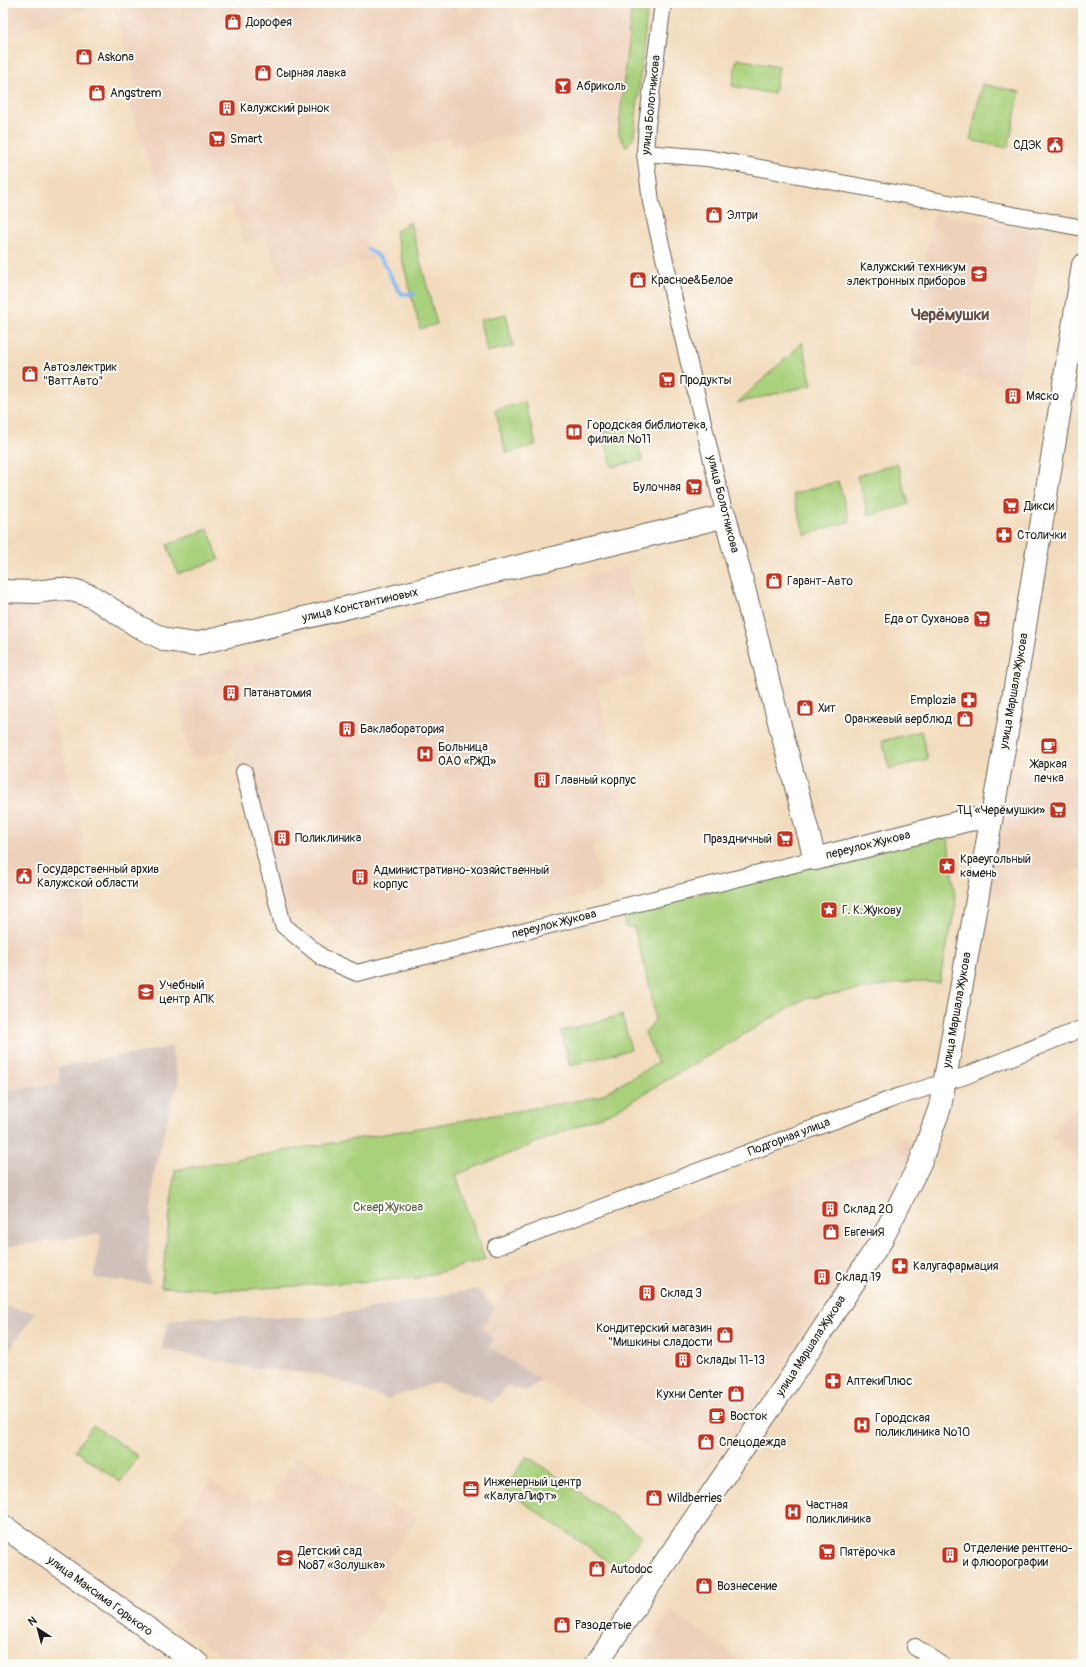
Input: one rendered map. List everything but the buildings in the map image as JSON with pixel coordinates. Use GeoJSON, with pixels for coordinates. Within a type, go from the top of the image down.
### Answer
{"type":"FeatureCollection","features":[{"type":"Feature","properties":{"kind":"street","name":"улица Болотникова"},"geometry":{"type":"LineString","coordinates":[[663,3],[647,125],[645,153],[651,202],[725,516],[815,858]]}},
{"type":"Feature","properties":{"kind":"street"},"geometry":{"type":"LineString","coordinates":[[645,153],[707,158],[1083,228]]}},
{"type":"Feature","properties":{"kind":"street","name":"улица Маршала Жукова"},"geometry":{"type":"LineString","coordinates":[[596,1664],[798,1367],[881,1241],[920,1163],[940,1107],[1018,670],[1083,264]]}},
{"type":"Feature","properties":{"kind":"street","name":"улица Константиновых"},"geometry":{"type":"LineString","coordinates":[[3,591],[35,592],[60,589],[76,591],[91,596],[139,627],[166,640],[194,644],[725,516]]}},
{"type":"Feature","properties":{"kind":"street","name":"переулок Жукова"},"geometry":{"type":"LineString","coordinates":[[244,772],[283,925],[323,958],[357,973],[964,821],[975,819],[990,821]]}},
{"type":"Feature","properties":{"kind":"street","name":"Подгорная улица"},"geometry":{"type":"LineString","coordinates":[[496,1247],[897,1097],[944,1083],[1013,1057],[1083,1028]]}},
{"type":"Feature","properties":{"kind":"street","name":"улица Максима Горького"},"geometry":{"type":"LineString","coordinates":[[3,1526],[198,1664]]}},
{"type":"Feature","properties":{"kind":"street"},"geometry":{"type":"LineString","coordinates":[[915,1647],[941,1664]]}},
{"type":"Feature","properties":{"kind":"shaded area"},"geometry":{"type":"Polygon","coordinates":[[[14,3],[107,3],[3,37],[3,24],[14,3]]]}},
{"type":"Feature","properties":{"kind":"shaded area"},"geometry":{"type":"Polygon","coordinates":[[[112,3],[457,3],[461,18],[479,3],[506,3],[520,37],[527,34],[520,16],[553,3],[632,3],[619,128],[587,124],[545,123],[546,129],[454,148],[450,137],[386,157],[400,202],[379,216],[367,241],[374,259],[283,286],[266,236],[245,243],[231,203],[177,219],[174,208],[166,210],[124,90],[138,88],[112,3]]]}},
{"type":"Feature","properties":{"kind":"shaded area","name":"Калужский техникум электронных приборов"},"geometry":{"type":"Polygon","coordinates":[[[934,213],[1042,233],[1018,386],[911,367],[915,314],[934,213]]]}},
{"type":"Feature","properties":{"kind":"shaded area"},"geometry":{"type":"Polygon","coordinates":[[[1083,462],[1083,511],[1075,509],[1083,462]]]}},
{"type":"Feature","properties":{"kind":"shaded area","name":"Больница ОАО «РЖД»"},"geometry":{"type":"Polygon","coordinates":[[[626,566],[652,671],[597,686],[633,832],[592,846],[603,891],[357,952],[311,908],[278,919],[234,749],[190,760],[177,682],[626,566]]]}},
{"type":"Feature","properties":{"kind":"shaded area"},"geometry":{"type":"Polygon","coordinates":[[[68,595],[34,638],[83,835],[83,934],[47,934],[48,1042],[58,1067],[60,1084],[3,1091],[3,599],[68,595]]]}},
{"type":"Feature","properties":{"kind":"shaded area"},"geometry":{"type":"Polygon","coordinates":[[[1009,772],[1083,775],[1083,869],[985,903],[1009,772]]]}},
{"type":"Feature","properties":{"kind":"shaded area"},"geometry":{"type":"Polygon","coordinates":[[[171,1047],[179,1086],[174,1094],[154,1173],[147,1271],[151,1284],[94,1278],[101,1234],[3,1247],[3,1091],[60,1084],[58,1067],[171,1047]]]}},
{"type":"Feature","properties":{"kind":"shaded area"},"geometry":{"type":"Polygon","coordinates":[[[1083,1107],[1083,1160],[1050,1138],[1070,1111],[1083,1107]]]}},
{"type":"Feature","properties":{"kind":"shaded area"},"geometry":{"type":"Polygon","coordinates":[[[905,1139],[915,1147],[869,1234],[786,1360],[700,1480],[489,1346],[494,1339],[482,1328],[512,1281],[815,1175],[905,1139]]]}},
{"type":"Feature","properties":{"kind":"shaded area"},"geometry":{"type":"Polygon","coordinates":[[[476,1289],[495,1307],[482,1328],[494,1339],[489,1346],[541,1380],[526,1391],[507,1386],[492,1403],[439,1382],[387,1399],[323,1375],[245,1367],[161,1349],[169,1321],[193,1317],[322,1317],[476,1289]]]}},
{"type":"Feature","properties":{"kind":"shaded area"},"geometry":{"type":"Polygon","coordinates":[[[3,1306],[36,1312],[3,1358],[3,1306]]]}},
{"type":"Feature","properties":{"kind":"shaded area","name":"Детский сад №87 «Золушка»"},"geometry":{"type":"Polygon","coordinates":[[[296,1456],[417,1518],[384,1566],[391,1571],[375,1596],[386,1604],[340,1662],[313,1642],[295,1664],[233,1664],[148,1603],[185,1549],[170,1538],[211,1480],[233,1497],[238,1491],[254,1502],[259,1496],[267,1502],[296,1456]]]}},
{"type":"Feature","properties":{"kind":"shaded area"},"geometry":{"type":"Polygon","coordinates":[[[671,1611],[748,1664],[635,1664],[671,1611]]]}},
{"type":"Feature","properties":{"kind":"green space"},"geometry":{"type":"Polygon","coordinates":[[[632,3],[648,3],[634,137],[626,147],[619,135],[619,128],[632,3]]]}},
{"type":"Feature","properties":{"kind":"green space"},"geometry":{"type":"Polygon","coordinates":[[[737,59],[779,67],[774,94],[732,86],[737,59]]]}},
{"type":"Feature","properties":{"kind":"green space"},"geometry":{"type":"Polygon","coordinates":[[[982,84],[1020,92],[1008,148],[970,140],[982,84]]]}},
{"type":"Feature","properties":{"kind":"green space"},"geometry":{"type":"Polygon","coordinates":[[[410,222],[437,324],[420,329],[395,232],[410,222]]]}},
{"type":"Feature","properties":{"kind":"green space"},"geometry":{"type":"Polygon","coordinates":[[[506,314],[513,346],[487,352],[480,320],[506,314]]]}},
{"type":"Feature","properties":{"kind":"green space"},"geometry":{"type":"Polygon","coordinates":[[[802,343],[812,385],[737,403],[802,343]]]}},
{"type":"Feature","properties":{"kind":"green space"},"geometry":{"type":"Polygon","coordinates":[[[525,402],[536,445],[506,453],[495,410],[525,402]]]}},
{"type":"Feature","properties":{"kind":"green space"},"geometry":{"type":"Polygon","coordinates":[[[632,420],[642,460],[612,467],[602,427],[632,420]]]}},
{"type":"Feature","properties":{"kind":"green space"},"geometry":{"type":"Polygon","coordinates":[[[897,463],[909,504],[869,516],[857,476],[897,463]]]}},
{"type":"Feature","properties":{"kind":"green space"},"geometry":{"type":"Polygon","coordinates":[[[838,481],[850,521],[805,535],[793,494],[838,481]]]}},
{"type":"Feature","properties":{"kind":"green space"},"geometry":{"type":"Polygon","coordinates":[[[208,529],[219,559],[178,574],[167,545],[208,529]]]}},
{"type":"Feature","properties":{"kind":"green space"},"geometry":{"type":"Polygon","coordinates":[[[921,731],[928,759],[889,769],[882,741],[921,731]]]}},
{"type":"Feature","properties":{"kind":"green space","name":"Сквер Жукова"},"geometry":{"type":"Polygon","coordinates":[[[947,831],[956,905],[939,983],[910,981],[804,999],[613,1112],[456,1175],[485,1260],[418,1278],[235,1290],[161,1287],[175,1170],[598,1097],[658,1063],[645,1033],[655,1020],[651,992],[634,927],[625,927],[624,913],[947,831]]]}},
{"type":"Feature","properties":{"kind":"green space"},"geometry":{"type":"Polygon","coordinates":[[[622,1015],[631,1049],[570,1066],[561,1031],[622,1015]]]}},
{"type":"Feature","properties":{"kind":"green space"},"geometry":{"type":"Polygon","coordinates":[[[93,1425],[138,1456],[120,1482],[75,1450],[93,1425]]]}},
{"type":"Feature","properties":{"kind":"green space"},"geometry":{"type":"Polygon","coordinates":[[[527,1456],[642,1536],[619,1569],[504,1489],[527,1456]]]}},
{"type":"Feature","properties":{"kind":"waterway"},"geometry":{"type":"LineString","coordinates":[[368,249],[380,258],[402,294],[414,294]]}},
{"type":"Feature","properties":{"kind":"place","name":"Дорофея"},"geometry":{"type":"Point","coordinates":[233,22]}},
{"type":"Feature","properties":{"kind":"place","name":"Askona"},"geometry":{"type":"Point","coordinates":[84,57]}},
{"type":"Feature","properties":{"kind":"place","name":"Сырная лавка"},"geometry":{"type":"Point","coordinates":[263,73]}},
{"type":"Feature","properties":{"kind":"place","name":"Абриколь"},"geometry":{"type":"Point","coordinates":[563,86]}},
{"type":"Feature","properties":{"kind":"place","name":"Angstrem"},"geometry":{"type":"Point","coordinates":[97,93]}},
{"type":"Feature","properties":{"kind":"place","name":"Калужский рынок"},"geometry":{"type":"Point","coordinates":[227,108]}},
{"type":"Feature","properties":{"kind":"place","name":"Smart"},"geometry":{"type":"Point","coordinates":[217,139]}},
{"type":"Feature","properties":{"kind":"place","name":"СДЭК"},"geometry":{"type":"Point","coordinates":[1055,145]}},
{"type":"Feature","properties":{"kind":"place","name":"Элтри"},"geometry":{"type":"Point","coordinates":[714,215]}},
{"type":"Feature","properties":{"kind":"place","name":"Калужский техникум электронных приборов"},"geometry":{"type":"Point","coordinates":[979,274]}},
{"type":"Feature","properties":{"kind":"place","name":"Красное&Белое"},"geometry":{"type":"Point","coordinates":[638,280]}},
{"type":"Feature","properties":{"kind":"place","name":"Автоэлектрик \"ВаттАвто\""},"geometry":{"type":"Point","coordinates":[30,374]}},
{"type":"Feature","properties":{"kind":"place","name":"Продукты"},"geometry":{"type":"Point","coordinates":[667,380]}},
{"type":"Feature","properties":{"kind":"place","name":"Мяско"},"geometry":{"type":"Point","coordinates":[1013,396]}},
{"type":"Feature","properties":{"kind":"place","name":"Городская библиотека, филиал №11"},"geometry":{"type":"Point","coordinates":[574,432]}},
{"type":"Feature","properties":{"kind":"place","name":"Булочная"},"geometry":{"type":"Point","coordinates":[694,487]}},
{"type":"Feature","properties":{"kind":"place","name":"Дикси"},"geometry":{"type":"Point","coordinates":[1011,506]}},
{"type":"Feature","properties":{"kind":"place","name":"Столички"},"geometry":{"type":"Point","coordinates":[1004,535]}},
{"type":"Feature","properties":{"kind":"place","name":"Гарант-Авто"},"geometry":{"type":"Point","coordinates":[774,581]}},
{"type":"Feature","properties":{"kind":"place","name":"Еда от Суханова"},"geometry":{"type":"Point","coordinates":[982,619]}},
{"type":"Feature","properties":{"kind":"place","name":"Патанатомия"},"geometry":{"type":"Point","coordinates":[231,693]}},
{"type":"Feature","properties":{"kind":"place","name":"Emplozia"},"geometry":{"type":"Point","coordinates":[969,700]}},
{"type":"Feature","properties":{"kind":"place","name":"Хит"},"geometry":{"type":"Point","coordinates":[805,708]}},
{"type":"Feature","properties":{"kind":"place","name":"Оранжевый верблюд"},"geometry":{"type":"Point","coordinates":[965,719]}},
{"type":"Feature","properties":{"kind":"place","name":"Баклаборатория"},"geometry":{"type":"Point","coordinates":[347,729]}},
{"type":"Feature","properties":{"kind":"place","name":"Жаркая печка"},"geometry":{"type":"Point","coordinates":[1049,746]}},
{"type":"Feature","properties":{"kind":"place","name":"Больница ОАО «РЖД»"},"geometry":{"type":"Point","coordinates":[425,754]}},
{"type":"Feature","properties":{"kind":"place","name":"Главный корпус"},"geometry":{"type":"Point","coordinates":[542,780]}},
{"type":"Feature","properties":{"kind":"place","name":"ТЦ «Черёмушки»"},"geometry":{"type":"Point","coordinates":[1058,810]}},
{"type":"Feature","properties":{"kind":"place","name":"Поликлиника"},"geometry":{"type":"Point","coordinates":[282,838]}},
{"type":"Feature","properties":{"kind":"place","name":"Праздничный"},"geometry":{"type":"Point","coordinates":[785,839]}},
{"type":"Feature","properties":{"kind":"place","name":"Краеугольный камень"},"geometry":{"type":"Point","coordinates":[947,866]}},
{"type":"Feature","properties":{"kind":"place","name":"Государственный архив Калужской области"},"geometry":{"type":"Point","coordinates":[24,876]}},
{"type":"Feature","properties":{"kind":"place","name":"Административно-хозяйственный корпус"},"geometry":{"type":"Point","coordinates":[360,877]}},
{"type":"Feature","properties":{"kind":"place","name":"Г. К. Жукову"},"geometry":{"type":"Point","coordinates":[829,910]}},
{"type":"Feature","properties":{"kind":"place","name":"Учебный центр АПК"},"geometry":{"type":"Point","coordinates":[146,992]}},
{"type":"Feature","properties":{"kind":"place","name":"Склад 20"},"geometry":{"type":"Point","coordinates":[830,1209]}},
{"type":"Feature","properties":{"kind":"place","name":"ЕвгениЯ"},"geometry":{"type":"Point","coordinates":[831,1232]}},
{"type":"Feature","properties":{"kind":"place","name":"Калугафармация"},"geometry":{"type":"Point","coordinates":[900,1266]}},
{"type":"Feature","properties":{"kind":"place","name":"Склад 19"},"geometry":{"type":"Point","coordinates":[822,1277]}},
{"type":"Feature","properties":{"kind":"place","name":"Склад 3"},"geometry":{"type":"Point","coordinates":[647,1293]}},
{"type":"Feature","properties":{"kind":"place","name":"Кондитерский магазин \"Мишкины сладости"},"geometry":{"type":"Point","coordinates":[725,1335]}},
{"type":"Feature","properties":{"kind":"place","name":"Склады 11-13"},"geometry":{"type":"Point","coordinates":[683,1360]}},
{"type":"Feature","properties":{"kind":"place","name":"АптекиПлюс"},"geometry":{"type":"Point","coordinates":[833,1381]}},
{"type":"Feature","properties":{"kind":"place","name":"Кухни Center"},"geometry":{"type":"Point","coordinates":[736,1394]}},
{"type":"Feature","properties":{"kind":"place","name":"Восток"},"geometry":{"type":"Point","coordinates":[717,1416]}},
{"type":"Feature","properties":{"kind":"place","name":"Городская поликлиника №10"},"geometry":{"type":"Point","coordinates":[862,1425]}},
{"type":"Feature","properties":{"kind":"place","name":"Спецодежда"},"geometry":{"type":"Point","coordinates":[706,1442]}},
{"type":"Feature","properties":{"kind":"place","name":"Инженерный центр «КалугаЛифт»"},"geometry":{"type":"Point","coordinates":[471,1489]}},
{"type":"Feature","properties":{"kind":"place","name":"Wildberries"},"geometry":{"type":"Point","coordinates":[654,1498]}},
{"type":"Feature","properties":{"kind":"place","name":"Частная поликлиника"},"geometry":{"type":"Point","coordinates":[793,1512]}},
{"type":"Feature","properties":{"kind":"place","name":"Пятёрочка"},"geometry":{"type":"Point","coordinates":[827,1552]}},
{"type":"Feature","properties":{"kind":"place","name":"Отделение рентгено- и флюорографии"},"geometry":{"type":"Point","coordinates":[950,1555]}},
{"type":"Feature","properties":{"kind":"place","name":"Детский сад №87 «Золушка»"},"geometry":{"type":"Point","coordinates":[285,1558]}},
{"type":"Feature","properties":{"kind":"place","name":"Autodoc"},"geometry":{"type":"Point","coordinates":[597,1569]}},
{"type":"Feature","properties":{"kind":"place","name":"Вознесение"},"geometry":{"type":"Point","coordinates":[704,1586]}},
{"type":"Feature","properties":{"kind":"place","name":"Разодетые"},"geometry":{"type":"Point","coordinates":[562,1625]}},
{"type":"Feature","properties":{"kind":"district","name":"Черёмушки"},"geometry":{"type":"Point","coordinates":[950,315]}}]}
